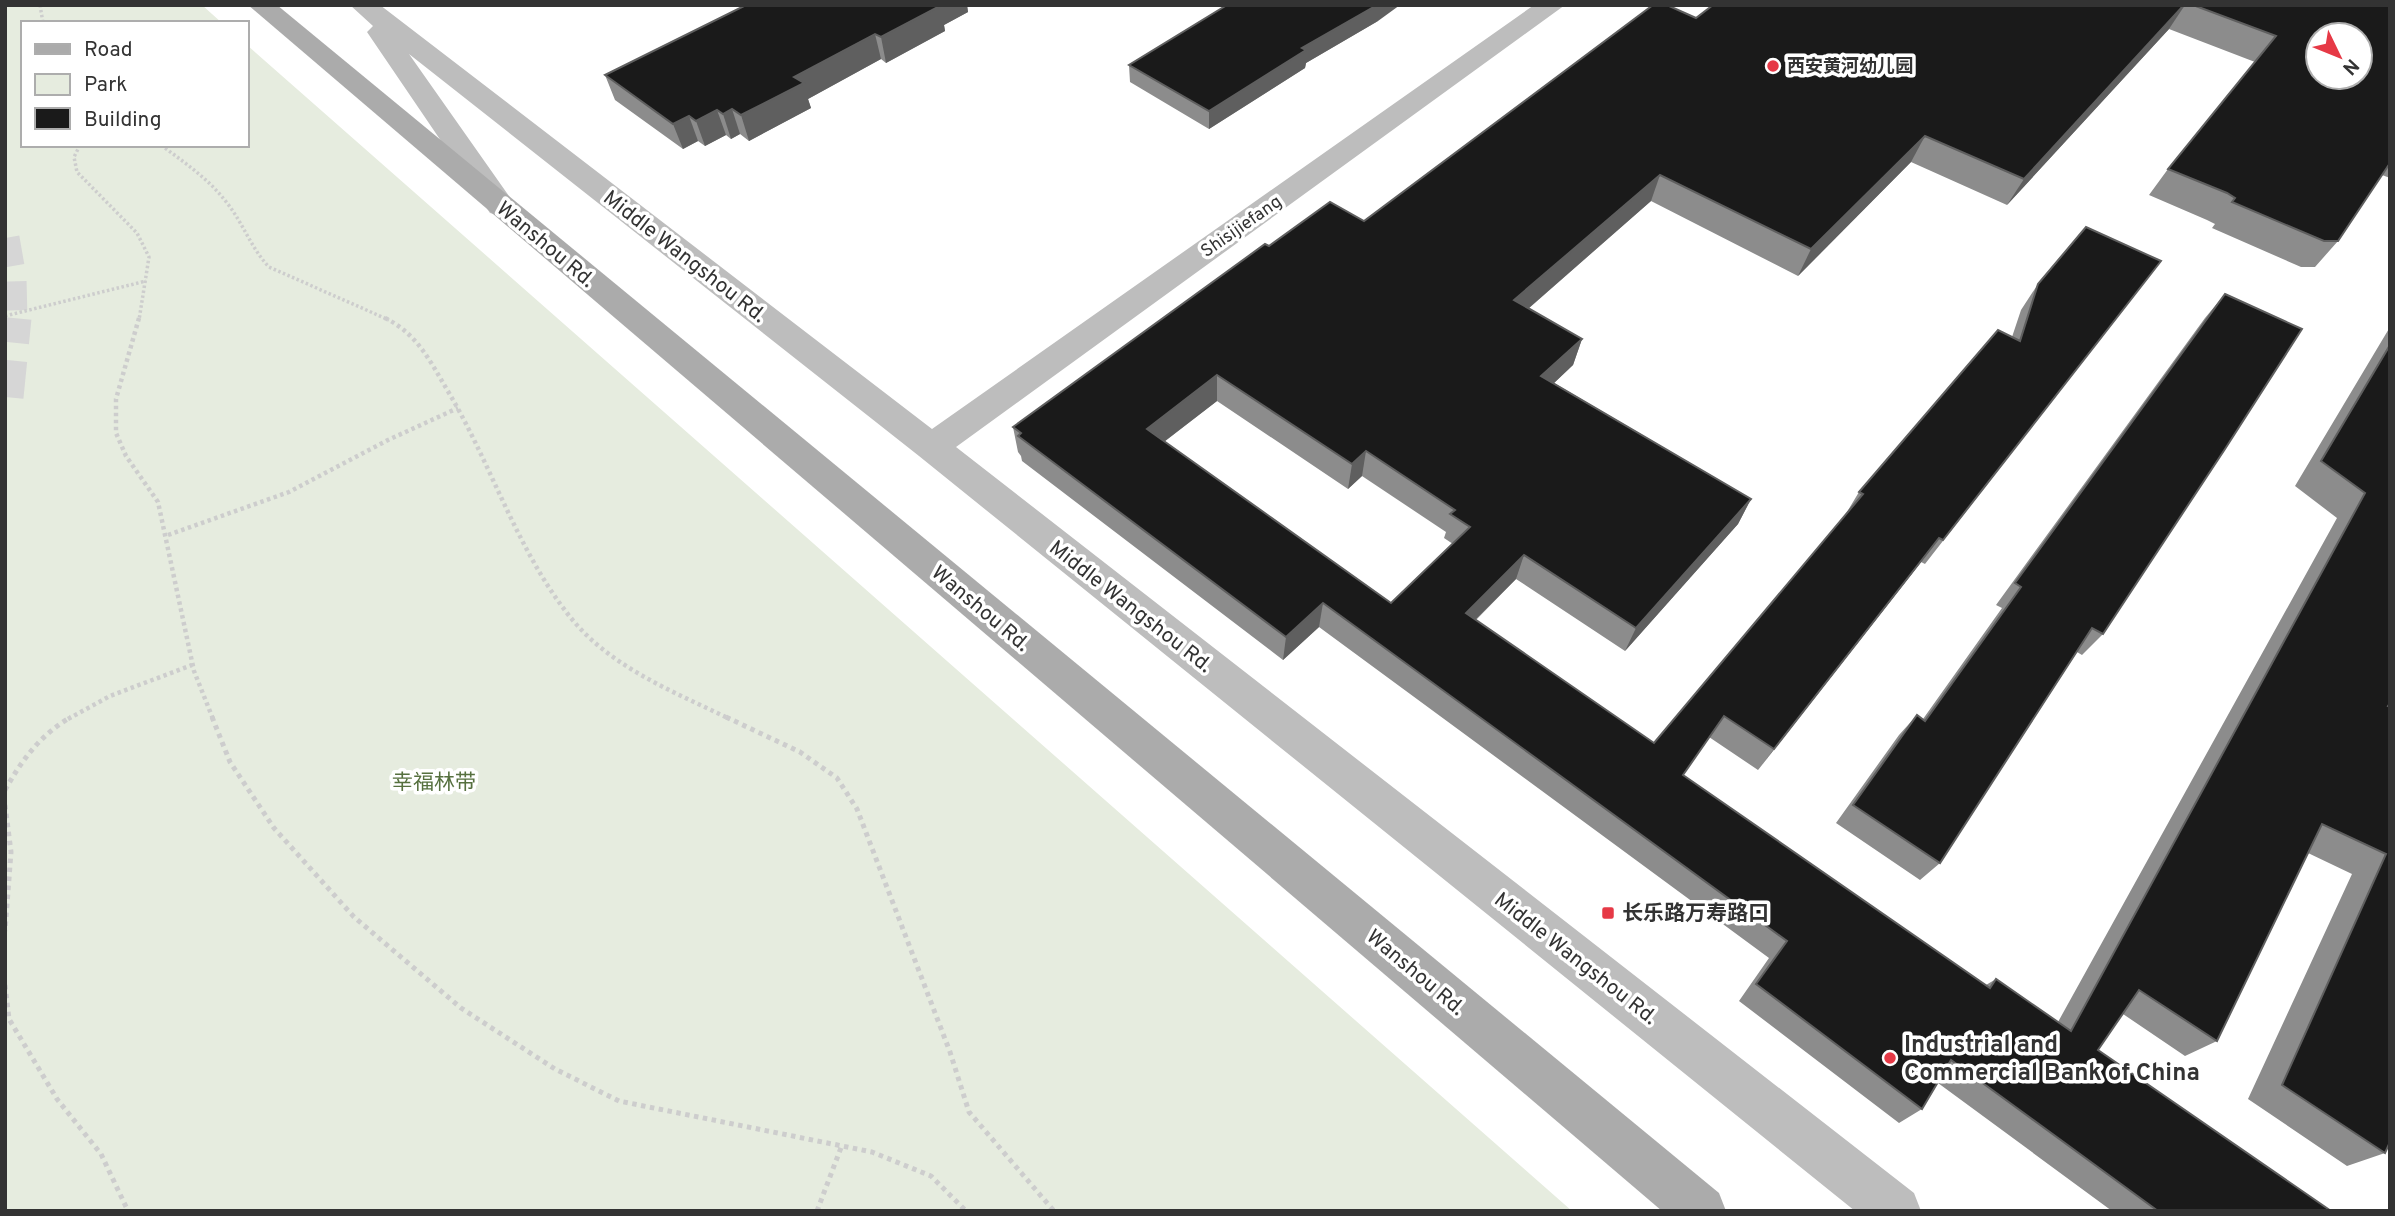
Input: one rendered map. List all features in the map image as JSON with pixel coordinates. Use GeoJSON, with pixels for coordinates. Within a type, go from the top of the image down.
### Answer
{"type":"FeatureCollection","features":[{"type":"Feature","properties":{"kind":"main road","name":"Wanshou Rd."},"geometry":{"type":"LineString","coordinates":[[261,5],[1701,1211]]}},
{"type":"Feature","properties":{"kind":"main road"},"geometry":{"type":"LineString","coordinates":[[362,5],[501,206]]}},
{"type":"Feature","properties":{"kind":"main road","name":"Middle Wangshou Rd."},"geometry":{"type":"LineString","coordinates":[[362,5],[931,447],[1896,1211]]}},
{"type":"Feature","properties":{"kind":"main road","name":"Shisijiefang"},"geometry":{"type":"LineString","coordinates":[[931,447],[1552,5]]}},
{"type":"Feature","properties":{"kind":"path"},"geometry":{"type":"LineString","coordinates":[[79,147],[74,157],[77,172],[137,233],[149,257],[137,332],[116,399],[116,433],[126,456],[158,502],[192,665],[230,762],[274,828],[354,917],[461,1008],[555,1069],[619,1101],[872,1152],[931,1176],[966,1211]]}},
{"type":"Feature","properties":{"kind":"path"},"geometry":{"type":"LineString","coordinates":[[163,147],[200,174],[228,204],[255,252],[269,267],[401,326],[420,344],[458,408],[536,568],[568,615],[606,651],[640,676],[800,752],[837,778],[857,809],[950,1052],[970,1112],[1012,1165],[1054,1211]]}},
{"type":"Feature","properties":{"kind":"path"},"geometry":{"type":"LineString","coordinates":[[5,316],[146,281]]}},
{"type":"Feature","properties":{"kind":"path"},"geometry":{"type":"LineString","coordinates":[[167,535],[289,492],[388,440],[458,408]]}},
{"type":"Feature","properties":{"kind":"path"},"geometry":{"type":"LineString","coordinates":[[5,790],[13,772],[40,740],[68,715],[192,665]]}},
{"type":"Feature","properties":{"kind":"path"},"geometry":{"type":"LineString","coordinates":[[5,805],[10,823],[11,862],[5,931]]}},
{"type":"Feature","properties":{"kind":"path"},"geometry":{"type":"LineString","coordinates":[[5,985],[9,1019],[57,1099],[101,1154],[128,1211]]}},
{"type":"Feature","properties":{"kind":"path"},"geometry":{"type":"LineString","coordinates":[[817,1211],[842,1145]]}},
{"type":"Feature","properties":{"kind":"green space","name":"幸福林带"},"geometry":{"type":"Polygon","coordinates":[[[5,5],[202,5],[220,21],[21,21],[21,147],[248,147],[248,46],[1572,1211],[5,1211],[5,5]]]}},
{"type":"Feature","properties":{"kind":"building"},"geometry":{"type":"Polygon","coordinates":[[[746,5],[940,6],[881,37],[875,34],[794,77],[804,83],[741,115],[732,109],[723,114],[717,110],[696,121],[689,116],[673,124],[605,75],[746,5]]]}},
{"type":"Feature","properties":{"kind":"building"},"geometry":{"type":"Polygon","coordinates":[[[1227,5],[1377,5],[1302,48],[1306,50],[1209,111],[1129,65],[1227,5]]]}},
{"type":"Feature","properties":{"kind":"building"},"geometry":{"type":"Polygon","coordinates":[[[1653,5],[1667,5],[1696,18],[1713,5],[2184,5],[2024,179],[1925,136],[1811,249],[1660,175],[1514,300],[1582,339],[1541,376],[1751,499],[1636,628],[1524,555],[1466,613],[1654,743],[1863,494],[1859,492],[1998,330],[2020,341],[2038,284],[2086,227],[2161,261],[1943,540],[1939,538],[1774,749],[1724,716],[1683,775],[1990,988],[1996,979],[2071,1031],[2365,493],[2321,461],[2390,345],[2390,1142],[2385,1153],[2282,1085],[2386,854],[2322,824],[2217,1041],[2139,990],[2098,1050],[2331,1211],[2158,1211],[1951,1060],[1922,1109],[1756,984],[1787,941],[1323,603],[1286,637],[1018,436],[1021,433],[1013,427],[1265,244],[1269,246],[1330,202],[1364,221],[1653,5]],[[1217,375],[1147,429],[1391,603],[1470,527],[1450,514],[1455,510],[1366,451],[1352,464],[1217,375]]]}},
{"type":"Feature","properties":{"kind":"building"},"geometry":{"type":"Polygon","coordinates":[[[2193,5],[2390,5],[2390,163],[2338,241],[2324,241],[2232,202],[2235,198],[2227,193],[2168,169],[2276,36],[2193,5]]]}},
{"type":"Feature","properties":{"kind":"building"},"geometry":{"type":"Polygon","coordinates":[[[2225,294],[2302,329],[2103,634],[2092,628],[1940,863],[1853,805],[1917,715],[1925,721],[2021,587],[2015,583],[2225,294]]]}},
{"type":"Feature","properties":{"kind":"tunnel"},"geometry":{"type":"LineString","coordinates":[[5,238],[12,278],[13,318]]}},
{"type":"Feature","properties":{"kind":"tunnel"},"geometry":{"type":"LineString","coordinates":[[5,397],[13,318]]}},
{"type":"Feature","properties":{"kind":"place","name":"西安黄河幼儿园"},"geometry":{"type":"Point","coordinates":[1773,66]}},
{"type":"Feature","properties":{"kind":"place","name":"长乐路万寿路口"},"geometry":{"type":"Point","coordinates":[1608,913]}},
{"type":"Feature","properties":{"kind":"place","name":"Industrial and Commercial Bank of China"},"geometry":{"type":"Point","coordinates":[1890,1058]}}]}
